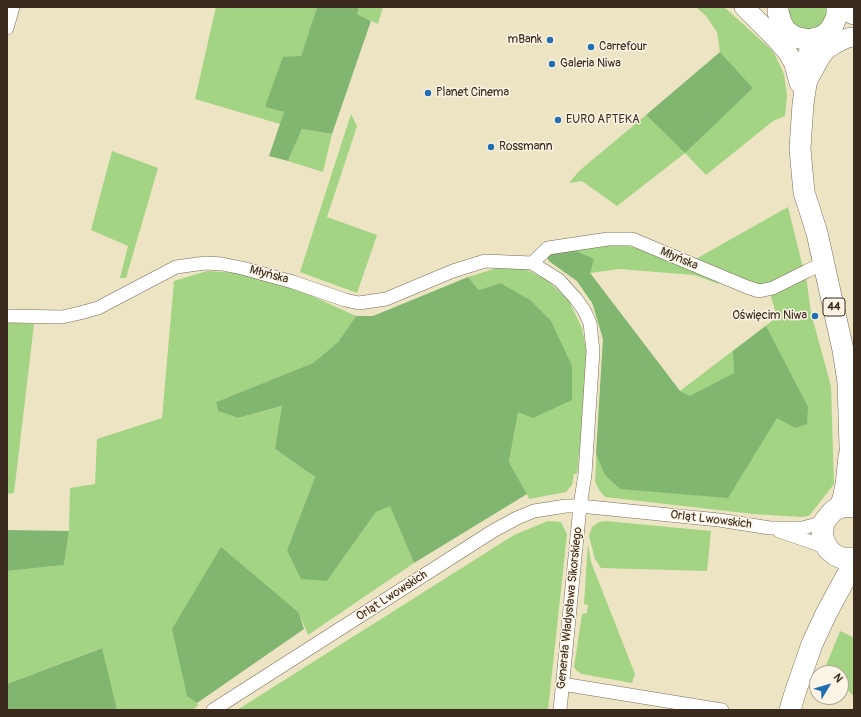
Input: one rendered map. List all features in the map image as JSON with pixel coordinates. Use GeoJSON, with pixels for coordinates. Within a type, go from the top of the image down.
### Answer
{"type":"FeatureCollection","features":[{"type":"Feature","properties":{"kind":"main road"},"geometry":{"type":"LineString","coordinates":[[773,9],[786,31],[795,37],[802,39],[816,39]]}},
{"type":"Feature","properties":{"kind":"main road","name":"44"},"geometry":{"type":"LineString","coordinates":[[803,83],[807,59],[816,39],[828,31],[836,13]]}},
{"type":"Feature","properties":{"kind":"main road","name":"44"},"geometry":{"type":"LineString","coordinates":[[795,37],[803,83],[800,148],[804,192],[817,233],[843,350],[848,382],[850,447],[854,472]]}},
{"type":"Feature","properties":{"kind":"main road","name":"44"},"geometry":{"type":"LineString","coordinates":[[826,614],[839,554],[822,536],[822,529],[839,512],[846,485],[850,447]]}},
{"type":"Feature","properties":{"kind":"main road","name":"44"},"geometry":{"type":"LineString","coordinates":[[790,710],[808,656],[826,614],[854,562]]}},
{"type":"Feature","properties":{"kind":"street"},"geometry":{"type":"LineString","coordinates":[[7,28],[13,7]]}},
{"type":"Feature","properties":{"kind":"street"},"geometry":{"type":"LineString","coordinates":[[744,7],[788,53],[803,83]]}},
{"type":"Feature","properties":{"kind":"street"},"geometry":{"type":"LineString","coordinates":[[836,13],[854,15]]}},
{"type":"Feature","properties":{"kind":"street"},"geometry":{"type":"LineString","coordinates":[[836,13],[854,28]]}},
{"type":"Feature","properties":{"kind":"street"},"geometry":{"type":"LineString","coordinates":[[803,83],[826,50],[847,38],[854,37]]}},
{"type":"Feature","properties":{"kind":"street","name":"Młyńska"},"geometry":{"type":"LineString","coordinates":[[532,263],[548,248],[608,239],[632,239],[759,291],[773,288],[807,270],[824,264]]}},
{"type":"Feature","properties":{"kind":"street","name":"Młyńska"},"geometry":{"type":"LineString","coordinates":[[7,316],[62,317],[80,313],[98,308],[176,267],[205,263],[222,264],[242,268],[293,282],[345,300],[359,303],[386,299],[453,271],[485,261],[532,263],[559,280],[584,310],[590,323],[593,351],[585,474],[580,506]]}},
{"type":"Feature","properties":{"kind":"street","name":"Orląt Lwowskich"},"geometry":{"type":"LineString","coordinates":[[213,710],[494,530],[534,511],[566,506],[580,506],[719,520],[770,528],[803,528],[839,512]]}},
{"type":"Feature","properties":{"kind":"street","name":"Generała Władysława Sikorskiego"},"geometry":{"type":"LineString","coordinates":[[560,710],[580,506]]}},
{"type":"Feature","properties":{"kind":"street","name":"Orląt Lwowskich"},"geometry":{"type":"LineString","coordinates":[[770,528],[817,544],[839,554]]}},
{"type":"Feature","properties":{"kind":"street"},"geometry":{"type":"LineString","coordinates":[[562,684],[722,710]]}},
{"type":"Feature","properties":{"kind":"green space"},"geometry":{"type":"Polygon","coordinates":[[[216,7],[317,7],[301,56],[265,107],[284,112],[280,124],[195,99],[216,7]]]}},
{"type":"Feature","properties":{"kind":"green space"},"geometry":{"type":"Polygon","coordinates":[[[317,7],[359,7],[357,14],[371,21],[332,134],[302,129],[288,161],[269,156],[284,112],[265,107],[283,57],[301,56],[317,7]]]}},
{"type":"Feature","properties":{"kind":"green space"},"geometry":{"type":"Polygon","coordinates":[[[359,7],[383,7],[378,24],[357,14],[359,7]]]}},
{"type":"Feature","properties":{"kind":"green space"},"geometry":{"type":"Polygon","coordinates":[[[696,7],[724,7],[773,51],[784,74],[787,96],[785,116],[773,121],[706,175],[685,153],[617,206],[582,181],[569,183],[579,171],[646,115],[685,152],[753,88],[720,52],[717,32],[706,16],[696,7]]]}},
{"type":"Feature","properties":{"kind":"green space"},"geometry":{"type":"Polygon","coordinates":[[[788,7],[828,7],[826,18],[820,26],[810,30],[800,28],[792,21],[788,12],[788,7]]]}},
{"type":"Feature","properties":{"kind":"green space"},"geometry":{"type":"Polygon","coordinates":[[[720,52],[753,88],[685,153],[646,115],[720,52]]]}},
{"type":"Feature","properties":{"kind":"green space"},"geometry":{"type":"Polygon","coordinates":[[[351,114],[357,126],[327,217],[377,235],[357,293],[300,272],[351,114]]]}},
{"type":"Feature","properties":{"kind":"green space"},"geometry":{"type":"Polygon","coordinates":[[[302,129],[332,134],[323,172],[288,161],[302,129]]]}},
{"type":"Feature","properties":{"kind":"green space"},"geometry":{"type":"Polygon","coordinates":[[[112,151],[158,168],[126,278],[120,278],[128,246],[91,230],[112,151]]]}},
{"type":"Feature","properties":{"kind":"green space"},"geometry":{"type":"Polygon","coordinates":[[[788,207],[803,268],[770,284],[753,286],[694,260],[788,207]]]}},
{"type":"Feature","properties":{"kind":"green space"},"geometry":{"type":"Polygon","coordinates":[[[624,245],[641,249],[718,280],[719,284],[694,275],[619,269],[590,273],[680,391],[777,317],[770,293],[806,276],[811,313],[831,386],[834,484],[809,516],[801,517],[753,514],[605,497],[599,490],[595,481],[603,339],[592,303],[577,281],[549,261],[569,248],[624,245]]]}},
{"type":"Feature","properties":{"kind":"green space"},"geometry":{"type":"Polygon","coordinates":[[[569,248],[594,259],[590,273],[680,391],[690,396],[734,373],[733,351],[766,326],[808,407],[807,424],[795,428],[777,418],[728,498],[620,489],[605,475],[596,454],[603,339],[593,304],[577,281],[549,261],[547,257],[552,252],[569,248]]]}},
{"type":"Feature","properties":{"kind":"green space"},"geometry":{"type":"Polygon","coordinates":[[[500,267],[526,269],[548,281],[569,301],[582,328],[587,354],[586,386],[577,474],[574,474],[572,485],[566,492],[529,499],[509,462],[518,411],[500,283],[479,290],[468,277],[500,267]]]}},
{"type":"Feature","properties":{"kind":"green space"},"geometry":{"type":"Polygon","coordinates":[[[207,271],[242,273],[299,290],[356,316],[338,342],[313,363],[216,402],[218,411],[238,418],[283,406],[275,449],[315,477],[287,550],[327,581],[376,512],[390,505],[414,563],[308,635],[299,613],[187,695],[197,703],[198,706],[192,710],[117,710],[101,648],[7,684],[7,571],[64,565],[69,531],[70,488],[95,484],[97,439],[162,418],[174,281],[207,271]]]}},
{"type":"Feature","properties":{"kind":"green space"},"geometry":{"type":"Polygon","coordinates":[[[468,277],[479,290],[500,283],[530,300],[551,321],[572,366],[572,400],[533,418],[518,412],[509,462],[527,494],[414,563],[390,506],[376,512],[327,581],[301,579],[287,550],[315,477],[275,449],[282,406],[238,418],[218,411],[216,402],[313,363],[338,342],[356,316],[373,316],[468,277]]]}},
{"type":"Feature","properties":{"kind":"green space"},"geometry":{"type":"Polygon","coordinates":[[[7,322],[34,324],[14,493],[7,494],[7,322]]]}},
{"type":"Feature","properties":{"kind":"green space"},"geometry":{"type":"Polygon","coordinates":[[[548,521],[561,522],[567,534],[548,710],[237,710],[514,535],[548,521]]]}},
{"type":"Feature","properties":{"kind":"green space"},"geometry":{"type":"Polygon","coordinates":[[[606,521],[711,531],[707,571],[601,568],[595,559],[589,536],[592,527],[599,522],[606,521]]]}},
{"type":"Feature","properties":{"kind":"green space"},"geometry":{"type":"Polygon","coordinates":[[[7,530],[69,531],[64,565],[7,571],[7,530]]]}},
{"type":"Feature","properties":{"kind":"green space"},"geometry":{"type":"Polygon","coordinates":[[[588,544],[591,562],[635,674],[632,683],[582,674],[574,667],[582,614],[587,613],[588,605],[584,604],[588,544]]]}},
{"type":"Feature","properties":{"kind":"green space"},"geometry":{"type":"Polygon","coordinates":[[[221,547],[299,613],[304,629],[197,703],[187,696],[172,629],[221,547]]]}},
{"type":"Feature","properties":{"kind":"green space"},"geometry":{"type":"Polygon","coordinates":[[[840,631],[854,637],[854,697],[849,691],[849,665],[826,665],[840,631]]]}},
{"type":"Feature","properties":{"kind":"green space"},"geometry":{"type":"Polygon","coordinates":[[[102,648],[117,710],[7,710],[7,684],[102,648]]]}},
{"type":"Feature","properties":{"kind":"place","name":"mBank"},"geometry":{"type":"Point","coordinates":[550,40]}},
{"type":"Feature","properties":{"kind":"place","name":"Carrefour"},"geometry":{"type":"Point","coordinates":[591,47]}},
{"type":"Feature","properties":{"kind":"place","name":"Galeria Niwa"},"geometry":{"type":"Point","coordinates":[552,64]}},
{"type":"Feature","properties":{"kind":"place","name":"Planet Cinema"},"geometry":{"type":"Point","coordinates":[428,93]}},
{"type":"Feature","properties":{"kind":"place","name":"EURO APTEKA"},"geometry":{"type":"Point","coordinates":[558,120]}},
{"type":"Feature","properties":{"kind":"place","name":"Rossmann"},"geometry":{"type":"Point","coordinates":[491,147]}},
{"type":"Feature","properties":{"kind":"place","name":"Oświęcim Niwa"},"geometry":{"type":"Point","coordinates":[815,316]}}]}
